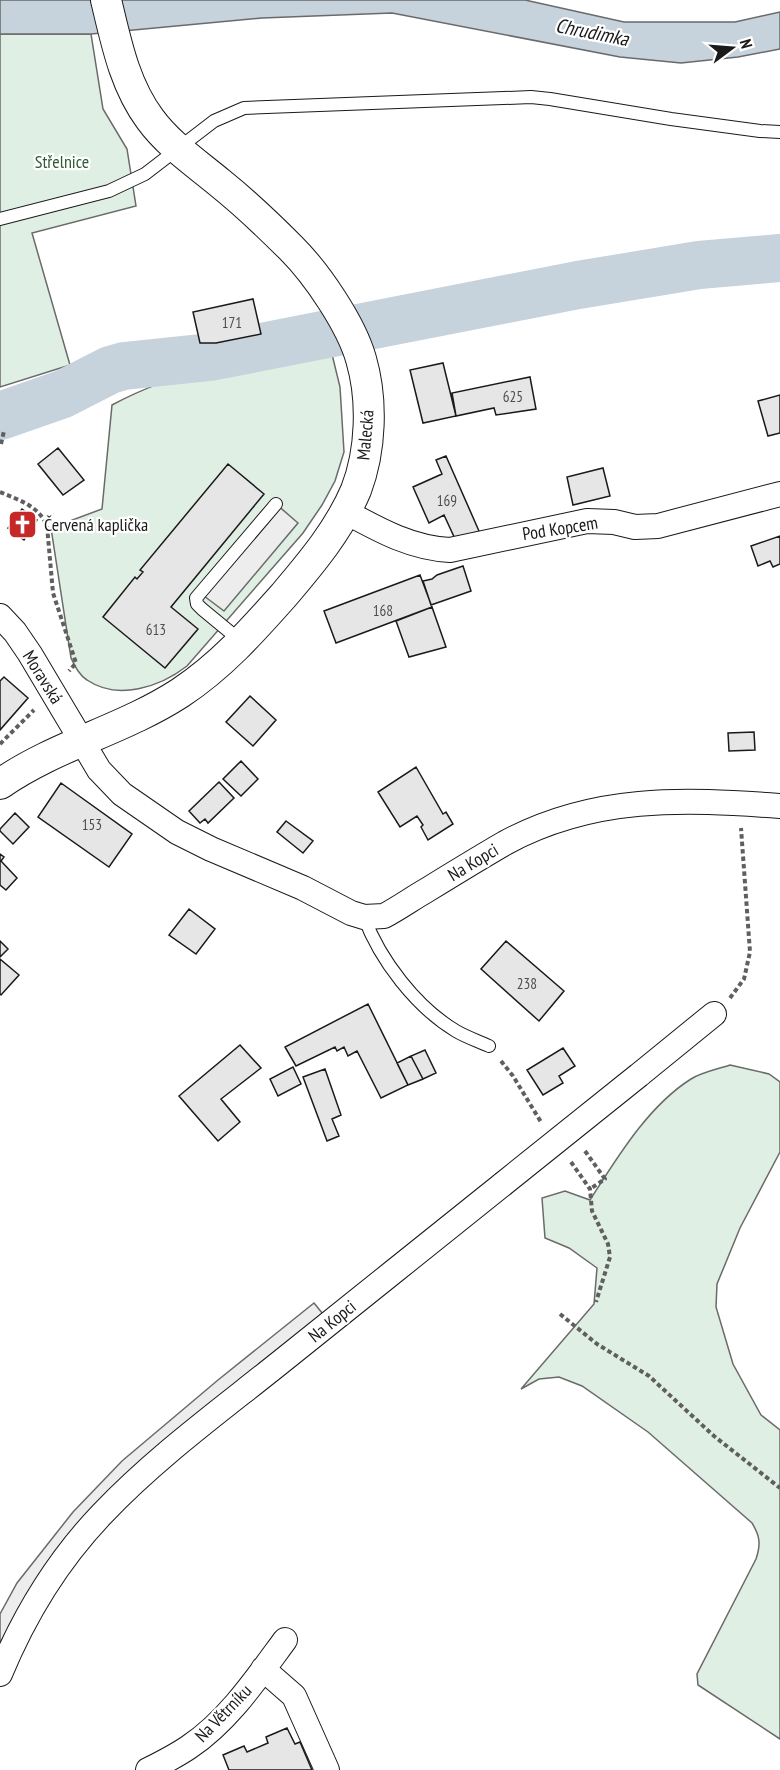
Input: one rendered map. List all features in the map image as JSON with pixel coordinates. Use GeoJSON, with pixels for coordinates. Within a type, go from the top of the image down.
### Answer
{"type":"FeatureCollection","features":[{"type":"Feature","properties":{"kind":"street","name":"Malecká"},"geometry":{"type":"LineString","coordinates":[[0,784],[34,763],[137,717],[178,694],[204,676],[242,642],[314,560],[331,536],[356,489],[362,471],[368,432],[368,392],[362,359],[356,343],[318,279],[292,249],[245,204],[177,149],[150,120],[137,99],[121,58],[106,0]]}},
{"type":"Feature","properties":{"kind":"street","name":"Pod Kopcem"},"geometry":{"type":"LineString","coordinates":[[345,512],[405,541],[435,549],[450,550],[587,521],[614,522],[635,527],[658,526],[780,494]]}},
{"type":"Feature","properties":{"kind":"street","name":"Moravská"},"geometry":{"type":"LineString","coordinates":[[0,616],[15,632],[82,741]]}},
{"type":"Feature","properties":{"kind":"street"},"geometry":{"type":"LineString","coordinates":[[82,741],[111,784],[177,832],[364,917]]}},
{"type":"Feature","properties":{"kind":"street","name":"Na Kopci"},"geometry":{"type":"LineString","coordinates":[[364,917],[384,916],[505,843],[560,819],[587,811],[635,803],[678,801],[780,806]]}},
{"type":"Feature","properties":{"kind":"street","name":"Na Kopci"},"geometry":{"type":"LineString","coordinates":[[0,1674],[29,1614],[50,1581],[101,1514],[140,1477],[714,1014]]}},
{"type":"Feature","properties":{"kind":"street","name":"Na Větrníku"},"geometry":{"type":"LineString","coordinates":[[148,1770],[190,1747],[212,1729],[285,1640]]}},
{"type":"Feature","properties":{"kind":"street","name":"Na Větrníku"},"geometry":{"type":"LineString","coordinates":[[263,1669],[294,1696],[327,1770]]}},
{"type":"Feature","properties":{"kind":"lane"},"geometry":{"type":"LineString","coordinates":[[0,219],[109,191],[145,174],[214,121],[244,108],[531,97],[671,119],[780,132]]}},
{"type":"Feature","properties":{"kind":"lane"},"geometry":{"type":"LineString","coordinates":[[242,642],[199,606],[196,598],[276,504]]}},
{"type":"Feature","properties":{"kind":"lane"},"geometry":{"type":"LineString","coordinates":[[364,917],[374,942],[385,960],[408,988],[441,1020],[456,1031],[489,1046]]}},
{"type":"Feature","properties":{"kind":"path"},"geometry":{"type":"LineString","coordinates":[[1,444],[4,431]]}},
{"type":"Feature","properties":{"kind":"path"},"geometry":{"type":"LineString","coordinates":[[0,492],[33,507],[44,519],[47,526],[53,593],[76,663],[53,691],[0,744]]}},
{"type":"Feature","properties":{"kind":"path"},"geometry":{"type":"LineString","coordinates":[[714,1014],[739,988],[750,960],[751,941],[739,803]]}},
{"type":"Feature","properties":{"kind":"path"},"geometry":{"type":"LineString","coordinates":[[489,1046],[513,1076],[544,1126]]}},
{"type":"Feature","properties":{"kind":"path"},"geometry":{"type":"LineString","coordinates":[[588,1156],[605,1179],[590,1189]]}},
{"type":"Feature","properties":{"kind":"path"},"geometry":{"type":"LineString","coordinates":[[569,1160],[590,1189],[592,1211],[608,1244],[610,1257],[596,1302]]}},
{"type":"Feature","properties":{"kind":"path"},"geometry":{"type":"LineString","coordinates":[[560,1314],[597,1344],[649,1376],[714,1437],[780,1488]]}},
{"type":"Feature","properties":{"kind":"green space","name":"Střelnice"},"geometry":{"type":"Polygon","coordinates":[[[0,34],[91,34],[103,109],[127,149],[136,206],[32,233],[70,365],[0,387],[0,34]]]}},
{"type":"Feature","properties":{"kind":"green space"},"geometry":{"type":"Polygon","coordinates":[[[329,342],[340,387],[344,452],[335,481],[303,533],[187,666],[164,680],[138,689],[112,690],[87,680],[79,673],[71,658],[51,528],[102,509],[112,405],[137,392],[190,373],[245,358],[329,342]]]}},
{"type":"Feature","properties":{"kind":"green space"},"geometry":{"type":"Polygon","coordinates":[[[730,1065],[769,1074],[780,1082],[780,1152],[740,1228],[717,1284],[716,1307],[733,1364],[761,1415],[780,1430],[780,1739],[698,1685],[697,1674],[756,1559],[759,1540],[752,1523],[648,1432],[582,1386],[559,1377],[539,1379],[521,1389],[594,1304],[597,1268],[569,1248],[545,1238],[542,1198],[565,1191],[590,1200],[634,1134],[661,1103],[675,1090],[695,1077],[730,1065]]]}},
{"type":"Feature","properties":{"kind":"shaded area"},"geometry":{"type":"Polygon","coordinates":[[[276,504],[298,523],[224,611],[200,593],[276,504]]]}},
{"type":"Feature","properties":{"kind":"shaded area"},"geometry":{"type":"Polygon","coordinates":[[[314,1303],[327,1319],[135,1478],[0,1664],[0,1614],[17,1583],[73,1512],[122,1461],[314,1303]]]}},
{"type":"Feature","properties":{"kind":"water","name":"Chrudimka"},"geometry":{"type":"Polygon","coordinates":[[[0,0],[525,0],[624,22],[735,22],[780,12],[780,49],[738,57],[681,63],[620,57],[392,13],[262,18],[91,34],[0,34],[0,0]]]}},
{"type":"Feature","properties":{"kind":"building"},"geometry":{"type":"Polygon","coordinates":[[[253,299],[261,334],[216,343],[200,343],[193,312],[253,299]]]}},
{"type":"Feature","properties":{"kind":"building"},"geometry":{"type":"Polygon","coordinates":[[[443,363],[456,416],[423,423],[410,370],[443,363]]]}},
{"type":"Feature","properties":{"kind":"building"},"geometry":{"type":"Polygon","coordinates":[[[530,377],[536,409],[496,415],[494,408],[456,416],[452,393],[530,377]]]}},
{"type":"Feature","properties":{"kind":"building"},"geometry":{"type":"Polygon","coordinates":[[[780,395],[780,433],[768,436],[758,401],[780,395]]]}},
{"type":"Feature","properties":{"kind":"building"},"geometry":{"type":"Polygon","coordinates":[[[58,448],[84,480],[63,495],[38,464],[58,448]]]}},
{"type":"Feature","properties":{"kind":"building"},"geometry":{"type":"Polygon","coordinates":[[[446,456],[479,531],[456,541],[444,515],[429,523],[413,487],[442,474],[436,460],[446,456]]]}},
{"type":"Feature","properties":{"kind":"building"},"geometry":{"type":"Polygon","coordinates":[[[228,464],[264,494],[171,607],[198,629],[165,668],[103,617],[135,577],[137,579],[143,572],[140,570],[228,464]]]}},
{"type":"Feature","properties":{"kind":"building"},"geometry":{"type":"Polygon","coordinates":[[[603,468],[610,496],[573,505],[567,477],[603,468]]]}},
{"type":"Feature","properties":{"kind":"building","name":"Červená kaplička"},"geometry":{"type":"Polygon","coordinates":[[[22,509],[37,520],[24,540],[8,528],[22,509]]]}},
{"type":"Feature","properties":{"kind":"building"},"geometry":{"type":"Polygon","coordinates":[[[780,536],[780,564],[773,567],[770,561],[758,566],[751,546],[780,536]]]}},
{"type":"Feature","properties":{"kind":"building"},"geometry":{"type":"Polygon","coordinates":[[[463,566],[471,591],[431,605],[423,581],[463,566]]]}},
{"type":"Feature","properties":{"kind":"building"},"geometry":{"type":"Polygon","coordinates":[[[420,575],[432,607],[336,643],[324,611],[420,575]]]}},
{"type":"Feature","properties":{"kind":"building"},"geometry":{"type":"Polygon","coordinates":[[[432,607],[446,647],[409,657],[396,621],[432,607]]]}},
{"type":"Feature","properties":{"kind":"building"},"geometry":{"type":"Polygon","coordinates":[[[4,677],[28,698],[0,730],[0,681],[4,677]]]}},
{"type":"Feature","properties":{"kind":"building"},"geometry":{"type":"Polygon","coordinates":[[[250,696],[276,720],[253,746],[226,722],[250,696]]]}},
{"type":"Feature","properties":{"kind":"building"},"geometry":{"type":"Polygon","coordinates":[[[754,732],[755,750],[729,751],[728,733],[754,732]]]}},
{"type":"Feature","properties":{"kind":"building"},"geometry":{"type":"Polygon","coordinates":[[[241,761],[258,779],[241,796],[223,779],[241,761]]]}},
{"type":"Feature","properties":{"kind":"building"},"geometry":{"type":"Polygon","coordinates":[[[416,767],[443,814],[446,812],[453,824],[428,840],[417,816],[400,827],[378,792],[416,767]]]}},
{"type":"Feature","properties":{"kind":"building"},"geometry":{"type":"Polygon","coordinates":[[[219,782],[234,798],[208,823],[205,819],[200,823],[189,811],[219,782]]]}},
{"type":"Feature","properties":{"kind":"building"},"geometry":{"type":"Polygon","coordinates":[[[61,783],[132,834],[109,867],[38,817],[61,783]]]}},
{"type":"Feature","properties":{"kind":"building"},"geometry":{"type":"Polygon","coordinates":[[[15,813],[29,827],[13,844],[0,829],[15,813]]]}},
{"type":"Feature","properties":{"kind":"building"},"geometry":{"type":"Polygon","coordinates":[[[286,821],[313,841],[303,853],[277,832],[286,821]]]}},
{"type":"Feature","properties":{"kind":"building"},"geometry":{"type":"Polygon","coordinates":[[[0,854],[4,857],[1,861],[17,878],[6,890],[0,885],[0,854]]]}},
{"type":"Feature","properties":{"kind":"building"},"geometry":{"type":"Polygon","coordinates":[[[189,909],[215,929],[196,954],[169,935],[189,909]]]}},
{"type":"Feature","properties":{"kind":"building"},"geometry":{"type":"Polygon","coordinates":[[[0,941],[8,949],[0,957],[0,941]]]}},
{"type":"Feature","properties":{"kind":"building"},"geometry":{"type":"Polygon","coordinates":[[[506,941],[564,991],[539,1021],[481,969],[506,941]]]}},
{"type":"Feature","properties":{"kind":"building"},"geometry":{"type":"Polygon","coordinates":[[[0,959],[19,975],[1,995],[0,994],[0,959]]]}},
{"type":"Feature","properties":{"kind":"building"},"geometry":{"type":"Polygon","coordinates":[[[368,1004],[408,1085],[381,1098],[357,1051],[348,1056],[344,1047],[337,1051],[335,1047],[296,1066],[285,1047],[368,1004]]]}},
{"type":"Feature","properties":{"kind":"building"},"geometry":{"type":"Polygon","coordinates":[[[240,1045],[261,1068],[221,1099],[240,1122],[218,1141],[179,1096],[240,1045]]]}},
{"type":"Feature","properties":{"kind":"building"},"geometry":{"type":"Polygon","coordinates":[[[563,1048],[575,1066],[559,1076],[563,1083],[543,1095],[527,1070],[563,1048]]]}},
{"type":"Feature","properties":{"kind":"building"},"geometry":{"type":"Polygon","coordinates":[[[425,1050],[436,1073],[423,1079],[411,1056],[425,1050]]]}},
{"type":"Feature","properties":{"kind":"building"},"geometry":{"type":"Polygon","coordinates":[[[411,1056],[423,1079],[408,1085],[397,1063],[411,1056]]]}},
{"type":"Feature","properties":{"kind":"building"},"geometry":{"type":"Polygon","coordinates":[[[293,1067],[301,1084],[278,1096],[270,1079],[293,1067]]]}},
{"type":"Feature","properties":{"kind":"building"},"geometry":{"type":"Polygon","coordinates":[[[325,1069],[341,1115],[332,1119],[339,1136],[327,1141],[303,1077],[325,1069]]]}},
{"type":"Feature","properties":{"kind":"building"},"geometry":{"type":"Polygon","coordinates":[[[287,1728],[295,1744],[300,1742],[312,1770],[229,1770],[223,1755],[244,1746],[247,1752],[268,1743],[266,1737],[287,1728]]]}},
{"type":"Feature","properties":{"kind":"waterway"},"geometry":{"type":"LineString","coordinates":[[0,416],[63,394],[110,370],[124,366],[210,357],[578,285],[699,265],[780,258]]}},
{"type":"Feature","properties":{"kind":"place","name":"Červená kaplička"},"geometry":{"type":"Point","coordinates":[23,524]}}]}
